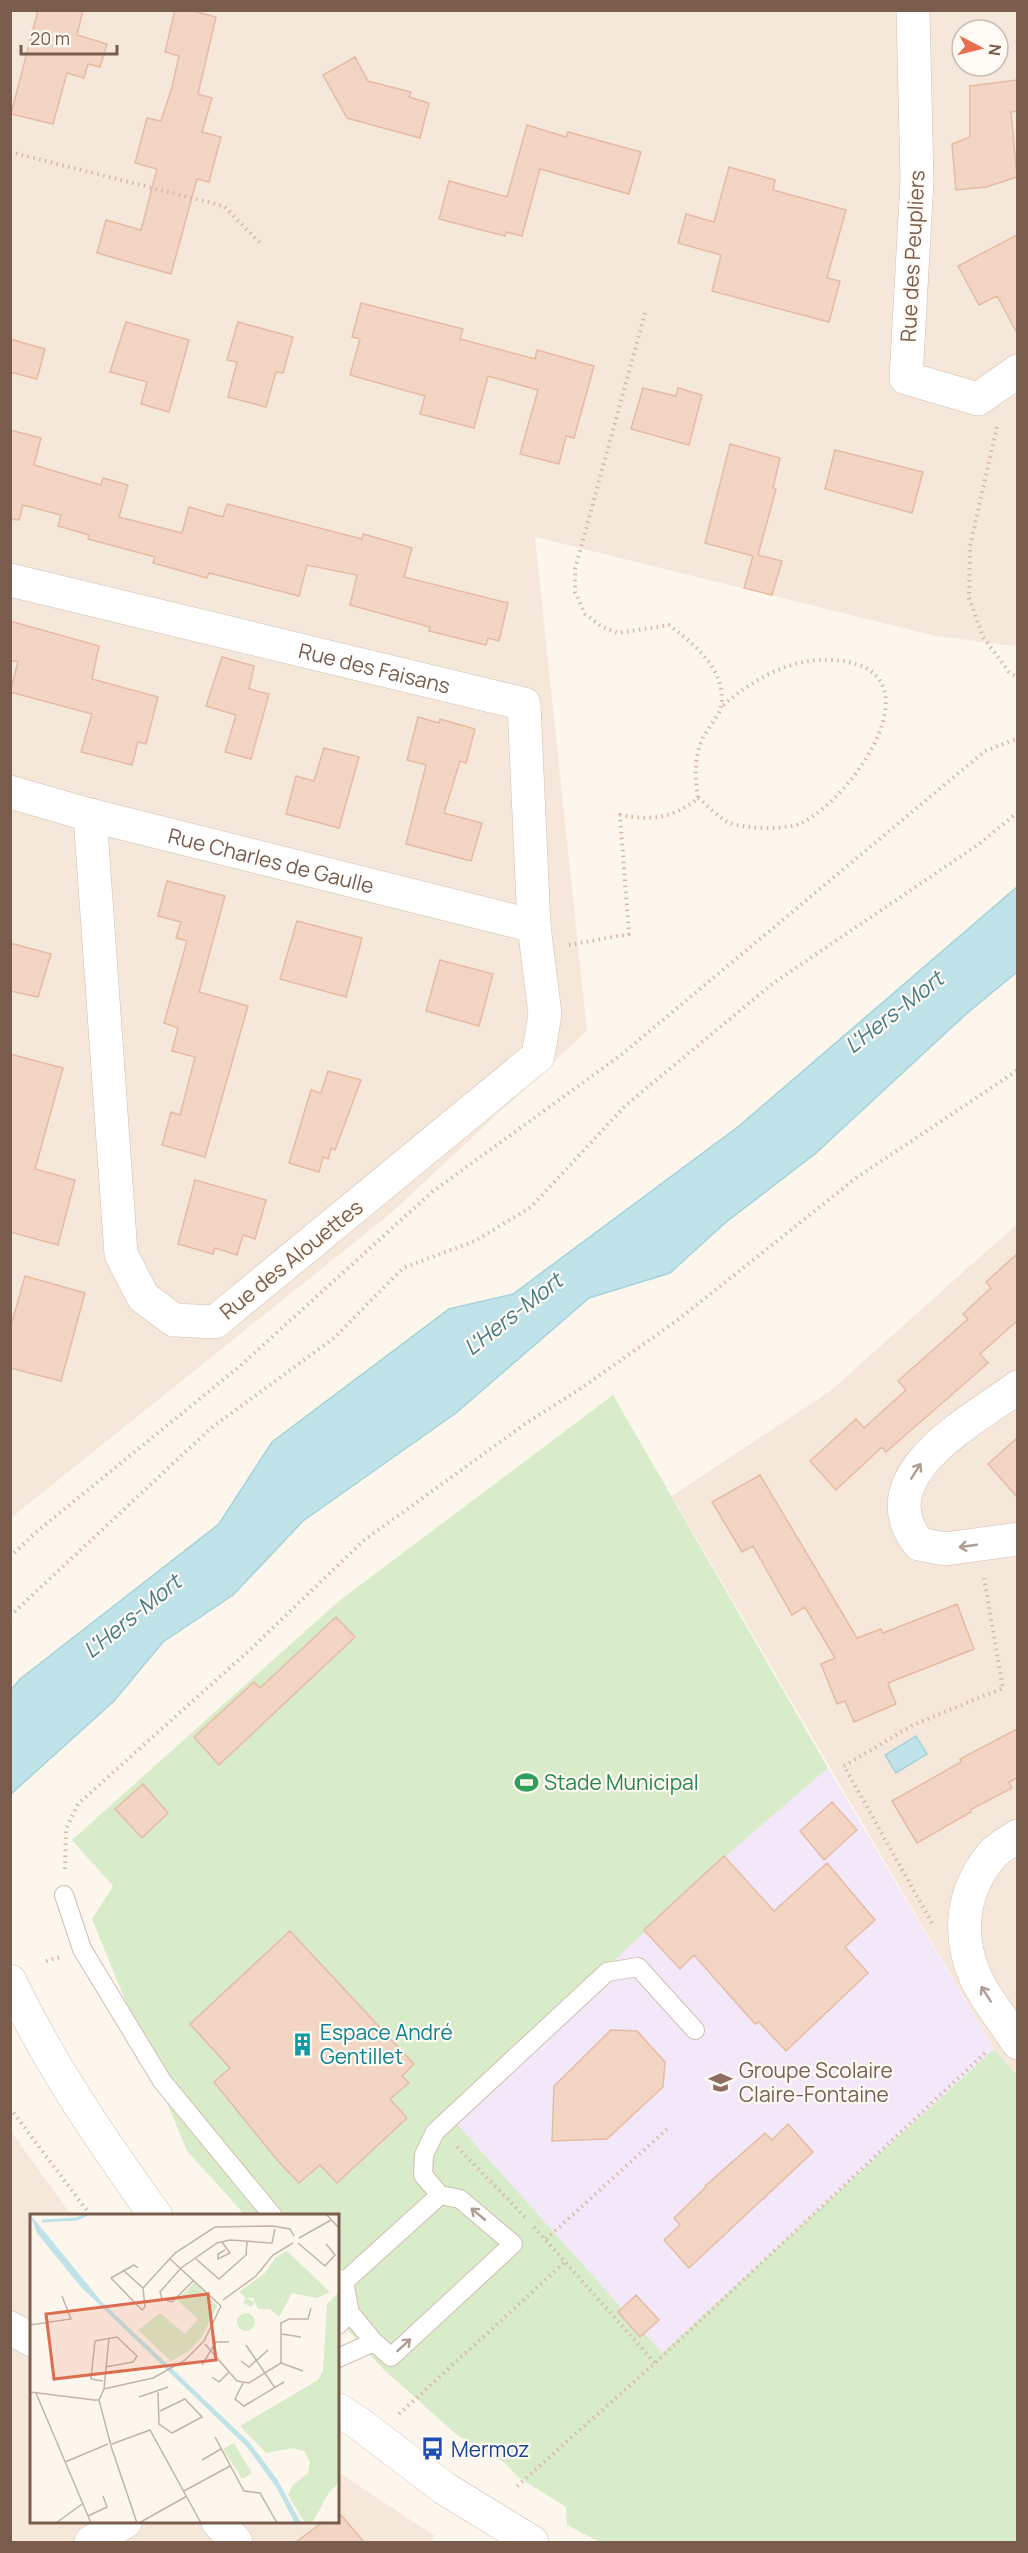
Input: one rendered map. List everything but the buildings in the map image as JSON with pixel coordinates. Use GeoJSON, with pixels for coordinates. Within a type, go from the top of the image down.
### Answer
{"type":"FeatureCollection","features":[{"type":"Feature","properties":{"kind":"street","name":"Rue des Peupliers"},"geometry":{"type":"LineString","coordinates":[[913,10],[917,181],[906,378],[978,399]]}},
{"type":"Feature","properties":{"kind":"street"},"geometry":{"type":"LineString","coordinates":[[978,399],[1017,371]]}},
{"type":"Feature","properties":{"kind":"street","name":"Rue des Faisans"},"geometry":{"type":"LineString","coordinates":[[10,580],[524,704],[535,938]]}},
{"type":"Feature","properties":{"kind":"street","name":"Rue Charles de Gaulle"},"geometry":{"type":"LineString","coordinates":[[10,792],[535,938]]}},
{"type":"Feature","properties":{"kind":"street","name":"Rue des Alouettes"},"geometry":{"type":"LineString","coordinates":[[90,815],[121,1254],[142,1297],[174,1320],[215,1322],[538,1056],[545,1014],[535,938]]}},
{"type":"Feature","properties":{"kind":"street"},"geometry":{"type":"LineString","coordinates":[[1017,1387],[925,1456],[904,1490],[905,1519],[911,1534],[919,1544],[945,1549],[1017,1539]]}},
{"type":"Feature","properties":{"kind":"street"},"geometry":{"type":"LineString","coordinates":[[1013,2037],[975,1977],[966,1948],[964,1922],[970,1887],[993,1854],[1017,1836]]}},
{"type":"Feature","properties":{"kind":"street"},"geometry":{"type":"LineString","coordinates":[[10,1981],[45,2048],[110,2152],[155,2214]]}},
{"type":"Feature","properties":{"kind":"street"},"geometry":{"type":"LineString","coordinates":[[10,2328],[30,2339]]}},
{"type":"Feature","properties":{"kind":"street"},"geometry":{"type":"LineString","coordinates":[[339,2411],[444,2488],[532,2542]]}},
{"type":"Feature","properties":{"kind":"street"},"geometry":{"type":"LineString","coordinates":[[91,2542],[123,2523]]}},
{"type":"Feature","properties":{"kind":"street"},"geometry":{"type":"LineString","coordinates":[[219,2523],[236,2542]]}},
{"type":"Feature","properties":{"kind":"lane"},"geometry":{"type":"LineString","coordinates":[[64,1895],[82,1949],[162,2081],[271,2214]]}},
{"type":"Feature","properties":{"kind":"lane"},"geometry":{"type":"LineString","coordinates":[[440,2195],[341,2280],[344,2319],[391,2357],[513,2244],[460,2199],[440,2195],[423,2175],[423,2155],[435,2132],[607,1972],[638,1966],[695,2031]]}},
{"type":"Feature","properties":{"kind":"lane"},"geometry":{"type":"LineString","coordinates":[[339,2358],[374,2342]]}},
{"type":"Feature","properties":{"kind":"path"},"geometry":{"type":"LineString","coordinates":[[10,152],[224,206],[260,243]]}},
{"type":"Feature","properties":{"kind":"path"},"geometry":{"type":"LineString","coordinates":[[645,314],[575,569],[575,592],[585,614],[602,626],[618,633],[669,625],[697,645],[718,679],[721,707]]}},
{"type":"Feature","properties":{"kind":"path"},"geometry":{"type":"LineString","coordinates":[[978,399],[997,427],[970,546],[969,598],[983,637],[1009,672],[1017,678]]}},
{"type":"Feature","properties":{"kind":"path"},"geometry":{"type":"LineString","coordinates":[[853,661],[875,672],[885,688],[886,718],[868,756],[836,796],[801,823],[766,829],[730,823],[698,798],[694,767],[701,740],[721,707],[746,686],[796,663],[853,661]]}},
{"type":"Feature","properties":{"kind":"path"},"geometry":{"type":"LineString","coordinates":[[10,1557],[35,1533],[240,1366],[432,1192],[621,1055],[985,751],[1017,738]]}},
{"type":"Feature","properties":{"kind":"path"},"geometry":{"type":"LineString","coordinates":[[535,938],[629,934],[620,814],[660,817],[683,811],[698,798]]}},
{"type":"Feature","properties":{"kind":"path"},"geometry":{"type":"LineString","coordinates":[[10,1616],[211,1428],[334,1338],[403,1268],[474,1241],[531,1207],[625,1106],[772,984],[979,844],[1017,812]]}},
{"type":"Feature","properties":{"kind":"path"},"geometry":{"type":"LineString","coordinates":[[64,1895],[66,1829],[78,1804],[253,1647],[363,1541],[525,1424],[583,1387],[679,1319],[856,1178],[1017,1070]]}},
{"type":"Feature","properties":{"kind":"path"},"geometry":{"type":"LineString","coordinates":[[966,1948],[938,1934],[844,1766],[913,1725],[1003,1688],[978,1544]]}},
{"type":"Feature","properties":{"kind":"path"},"geometry":{"type":"LineString","coordinates":[[517,2486],[656,2363],[1013,2037]]}},
{"type":"Feature","properties":{"kind":"path"},"geometry":{"type":"LineString","coordinates":[[10,2108],[90,2214]]}},
{"type":"Feature","properties":{"kind":"path"},"geometry":{"type":"LineString","coordinates":[[546,2239],[667,2129]]}},
{"type":"Feature","properties":{"kind":"path"},"geometry":{"type":"LineString","coordinates":[[435,2132],[449,2139],[546,2239],[656,2363]]}},
{"type":"Feature","properties":{"kind":"path"},"geometry":{"type":"LineString","coordinates":[[399,2415],[566,2261]]}},
{"type":"Feature","properties":{"kind":"shaded area"},"geometry":{"type":"Polygon","coordinates":[[[11,11],[1017,11],[1017,644],[1014,646],[936,636],[535,537],[587,1031],[391,1213],[11,1518],[11,11]]]}},
{"type":"Feature","properties":{"kind":"shaded area"},"geometry":{"type":"Polygon","coordinates":[[[1017,1224],[1017,2075],[994,2049],[672,1496],[829,1392],[1017,1224]]]}},
{"type":"Feature","properties":{"kind":"shaded area","name":"Groupe Scolaire Claire-Fontaine"},"geometry":{"type":"Polygon","coordinates":[[[828,1768],[994,2049],[662,2353],[449,2115],[727,1855],[828,1768]]]}},
{"type":"Feature","properties":{"kind":"shaded area"},"geometry":{"type":"Polygon","coordinates":[[[10,2130],[70,2214],[30,2214],[30,2523],[339,2523],[339,2473],[435,2536],[431,2542],[11,2542],[10,2130]]]}},
{"type":"Feature","properties":{"kind":"green space"},"geometry":{"type":"Polygon","coordinates":[[[613,1395],[828,1768],[727,1855],[449,2115],[662,2353],[994,2049],[1017,2075],[1017,2542],[600,2542],[567,2525],[566,2507],[518,2477],[505,2463],[457,2435],[381,2367],[339,2320],[339,2214],[244,2214],[187,2151],[92,1919],[113,1886],[72,1840],[339,1601],[613,1395]]]}},
{"type":"Feature","properties":{"kind":"water","name":"L'Hers-Mort"},"geometry":{"type":"Polygon","coordinates":[[[1017,887],[1017,972],[965,1015],[816,1153],[725,1223],[670,1273],[589,1298],[456,1413],[303,1521],[233,1595],[163,1642],[114,1701],[11,1794],[11,1690],[20,1679],[219,1524],[272,1442],[449,1309],[513,1294],[739,1126],[1017,887]]]}},
{"type":"Feature","properties":{"kind":"water"},"geometry":{"type":"Polygon","coordinates":[[[916,1736],[927,1754],[896,1773],[885,1755],[916,1736]]]}},
{"type":"Feature","properties":{"kind":"place","name":"Stade Municipal"},"geometry":{"type":"Point","coordinates":[526,1782]}},
{"type":"Feature","properties":{"kind":"place","name":"Espace André Gentillet"},"geometry":{"type":"Point","coordinates":[302,2044]}},
{"type":"Feature","properties":{"kind":"place","name":"Groupe Scolaire Claire-Fontaine"},"geometry":{"type":"Point","coordinates":[721,2082]}},
{"type":"Feature","properties":{"kind":"place","name":"Mermoz"},"geometry":{"type":"Point","coordinates":[433,2449]}}]}
